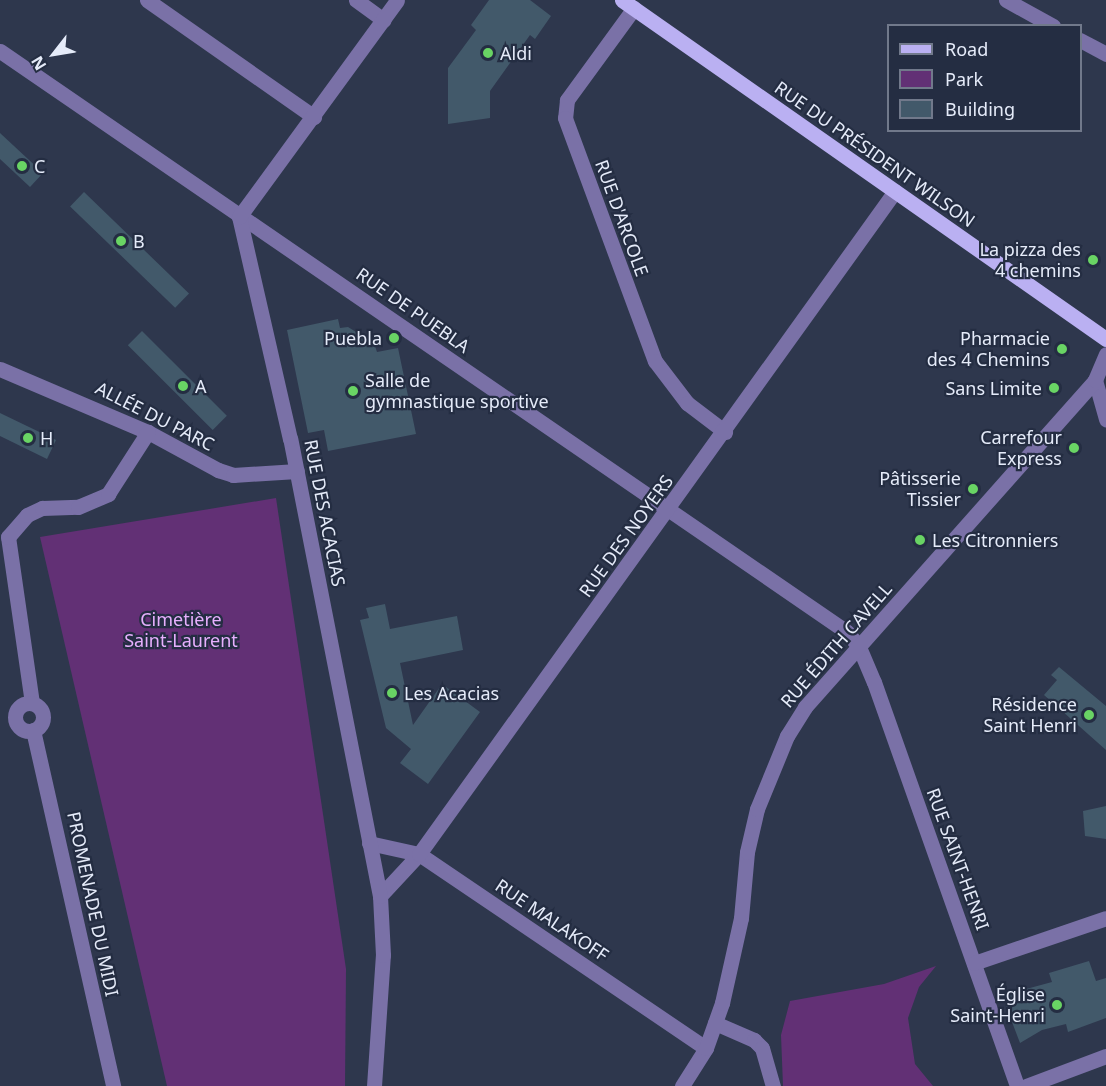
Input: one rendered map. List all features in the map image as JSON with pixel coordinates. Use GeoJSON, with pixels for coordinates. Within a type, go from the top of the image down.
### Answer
{"type":"FeatureCollection","features":[{"type":"Feature","properties":{"kind":"main road","name":"RUE DU PRÉSIDENT WILSON"},"geometry":{"type":"LineString","coordinates":[[628,4],[1106,339]]}},
{"type":"Feature","properties":{"kind":"street"},"geometry":{"type":"LineString","coordinates":[[147,0],[314,117]]}},
{"type":"Feature","properties":{"kind":"street"},"geometry":{"type":"LineString","coordinates":[[356,0],[384,20]]}},
{"type":"Feature","properties":{"kind":"street"},"geometry":{"type":"LineString","coordinates":[[239,217],[397,0]]}},
{"type":"Feature","properties":{"kind":"street"},"geometry":{"type":"LineString","coordinates":[[1006,0],[1049,24]]}},
{"type":"Feature","properties":{"kind":"street","name":"RUE D'ARCOLE"},"geometry":{"type":"LineString","coordinates":[[628,4],[567,100],[565,118],[656,361],[687,403],[725,432]]}},
{"type":"Feature","properties":{"kind":"street"},"geometry":{"type":"LineString","coordinates":[[1082,41],[1106,54]]}},
{"type":"Feature","properties":{"kind":"street","name":"RUE DE PUEBLA"},"geometry":{"type":"LineString","coordinates":[[0,51],[847,632],[859,647]]}},
{"type":"Feature","properties":{"kind":"street","name":"RUE DES NOYERS"},"geometry":{"type":"LineString","coordinates":[[380,896],[419,854],[725,432],[895,191]]}},
{"type":"Feature","properties":{"kind":"street","name":"RUE DES ACACIAS"},"geometry":{"type":"LineString","coordinates":[[239,217],[297,471],[380,896],[383,955],[374,1086]]}},
{"type":"Feature","properties":{"kind":"street","name":"RUE ÉDITH CAVELL"},"geometry":{"type":"LineString","coordinates":[[682,1086],[706,1048],[733,966],[747,852],[773,765],[805,707],[1095,380],[1106,354]]}},
{"type":"Feature","properties":{"kind":"street","name":"ALLÉE DU PARC"},"geometry":{"type":"LineString","coordinates":[[0,369],[148,432],[233,475],[297,471]]}},
{"type":"Feature","properties":{"kind":"street"},"geometry":{"type":"LineString","coordinates":[[1095,380],[1106,419]]}},
{"type":"Feature","properties":{"kind":"street"},"geometry":{"type":"LineString","coordinates":[[32,704],[21,705],[15,716],[21,728],[33,730],[43,716],[32,704],[8,537],[27,515],[42,508],[78,507],[108,494],[148,432]]}},
{"type":"Feature","properties":{"kind":"street","name":"RUE SAINT-HENRI"},"geometry":{"type":"LineString","coordinates":[[859,647],[1017,1086]]}},
{"type":"Feature","properties":{"kind":"street","name":"PROMENADE DU MIDI"},"geometry":{"type":"LineString","coordinates":[[33,730],[113,1086]]}},
{"type":"Feature","properties":{"kind":"street","name":"RUE MALAKOFF"},"geometry":{"type":"LineString","coordinates":[[369,843],[419,854],[706,1048]]}},
{"type":"Feature","properties":{"kind":"street"},"geometry":{"type":"LineString","coordinates":[[974,963],[1106,918]]}},
{"type":"Feature","properties":{"kind":"street"},"geometry":{"type":"LineString","coordinates":[[715,1023],[754,1040],[762,1048],[773,1086]]}},
{"type":"Feature","properties":{"kind":"street"},"geometry":{"type":"LineString","coordinates":[[1026,1086],[1106,1056]]}},
{"type":"Feature","properties":{"kind":"green space","name":"Cimetière Saint-Laurent"},"geometry":{"type":"Polygon","coordinates":[[[276,498],[346,969],[345,1086],[167,1086],[40,537],[276,498]]]}},
{"type":"Feature","properties":{"kind":"green space"},"geometry":{"type":"Polygon","coordinates":[[[936,966],[919,987],[908,1018],[915,1064],[933,1086],[783,1086],[781,1035],[790,1001],[884,984],[936,966]]]}},
{"type":"Feature","properties":{"kind":"building","name":"Aldi"},"geometry":{"type":"Polygon","coordinates":[[[489,0],[530,0],[551,16],[535,39],[530,35],[490,91],[490,118],[448,124],[448,68],[476,30],[471,25],[489,0]]]}},
{"type":"Feature","properties":{"kind":"building","name":"C"},"geometry":{"type":"Polygon","coordinates":[[[0,133],[43,173],[30,187],[0,159],[0,133]]]}},
{"type":"Feature","properties":{"kind":"building","name":"B"},"geometry":{"type":"Polygon","coordinates":[[[84,192],[189,293],[175,308],[70,206],[84,192]]]}},
{"type":"Feature","properties":{"kind":"building","name":"Salle de gymnastique sportive"},"geometry":{"type":"Polygon","coordinates":[[[338,319],[340,328],[348,327],[374,343],[377,352],[398,348],[416,434],[328,451],[324,430],[308,433],[287,330],[338,319]]]}},
{"type":"Feature","properties":{"kind":"building","name":"A"},"geometry":{"type":"Polygon","coordinates":[[[142,331],[227,416],[213,430],[128,345],[142,331]]]}},
{"type":"Feature","properties":{"kind":"building","name":"H"},"geometry":{"type":"Polygon","coordinates":[[[0,413],[56,440],[47,459],[0,436],[0,413]]]}},
{"type":"Feature","properties":{"kind":"building","name":"Les Acacias"},"geometry":{"type":"Polygon","coordinates":[[[385,604],[390,629],[457,616],[463,650],[400,663],[413,725],[442,684],[480,712],[428,784],[400,763],[411,749],[386,728],[360,620],[369,618],[366,608],[385,604]]]}},
{"type":"Feature","properties":{"kind":"building","name":"Résidence Saint Henri"},"geometry":{"type":"Polygon","coordinates":[[[1059,667],[1106,706],[1106,750],[1044,695],[1057,680],[1051,675],[1059,667]]]}},
{"type":"Feature","properties":{"kind":"building"},"geometry":{"type":"Polygon","coordinates":[[[1106,806],[1106,839],[1085,836],[1083,811],[1106,806]]]}},
{"type":"Feature","properties":{"kind":"building","name":"Église Saint-Henri"},"geometry":{"type":"Polygon","coordinates":[[[1089,961],[1096,981],[1106,978],[1106,1018],[1068,1032],[1066,1024],[1042,1030],[1020,1043],[1004,1001],[1011,993],[1052,982],[1049,973],[1089,961]]]}},
{"type":"Feature","properties":{"kind":"place","name":"Aldi"},"geometry":{"type":"Point","coordinates":[488,53]}},
{"type":"Feature","properties":{"kind":"place","name":"C"},"geometry":{"type":"Point","coordinates":[22,166]}},
{"type":"Feature","properties":{"kind":"place","name":"B"},"geometry":{"type":"Point","coordinates":[121,241]}},
{"type":"Feature","properties":{"kind":"place","name":"La pizza des 4 chemins"},"geometry":{"type":"Point","coordinates":[1093,260]}},
{"type":"Feature","properties":{"kind":"place","name":"Puebla"},"geometry":{"type":"Point","coordinates":[394,338]}},
{"type":"Feature","properties":{"kind":"place","name":"Pharmacie des 4 Chemins"},"geometry":{"type":"Point","coordinates":[1062,349]}},
{"type":"Feature","properties":{"kind":"place","name":"A"},"geometry":{"type":"Point","coordinates":[183,386]}},
{"type":"Feature","properties":{"kind":"place","name":"Sans Limite"},"geometry":{"type":"Point","coordinates":[1054,388]}},
{"type":"Feature","properties":{"kind":"place","name":"Salle de gymnastique sportive"},"geometry":{"type":"Point","coordinates":[353,391]}},
{"type":"Feature","properties":{"kind":"place","name":"H"},"geometry":{"type":"Point","coordinates":[28,438]}},
{"type":"Feature","properties":{"kind":"place","name":"Carrefour Express"},"geometry":{"type":"Point","coordinates":[1074,448]}},
{"type":"Feature","properties":{"kind":"place","name":"Pâtisserie Tissier"},"geometry":{"type":"Point","coordinates":[973,489]}},
{"type":"Feature","properties":{"kind":"place","name":"Les Citronniers"},"geometry":{"type":"Point","coordinates":[920,540]}},
{"type":"Feature","properties":{"kind":"place","name":"Les Acacias"},"geometry":{"type":"Point","coordinates":[392,693]}},
{"type":"Feature","properties":{"kind":"place","name":"Résidence Saint Henri"},"geometry":{"type":"Point","coordinates":[1089,715]}},
{"type":"Feature","properties":{"kind":"place","name":"Église Saint-Henri"},"geometry":{"type":"Point","coordinates":[1057,1005]}}]}
